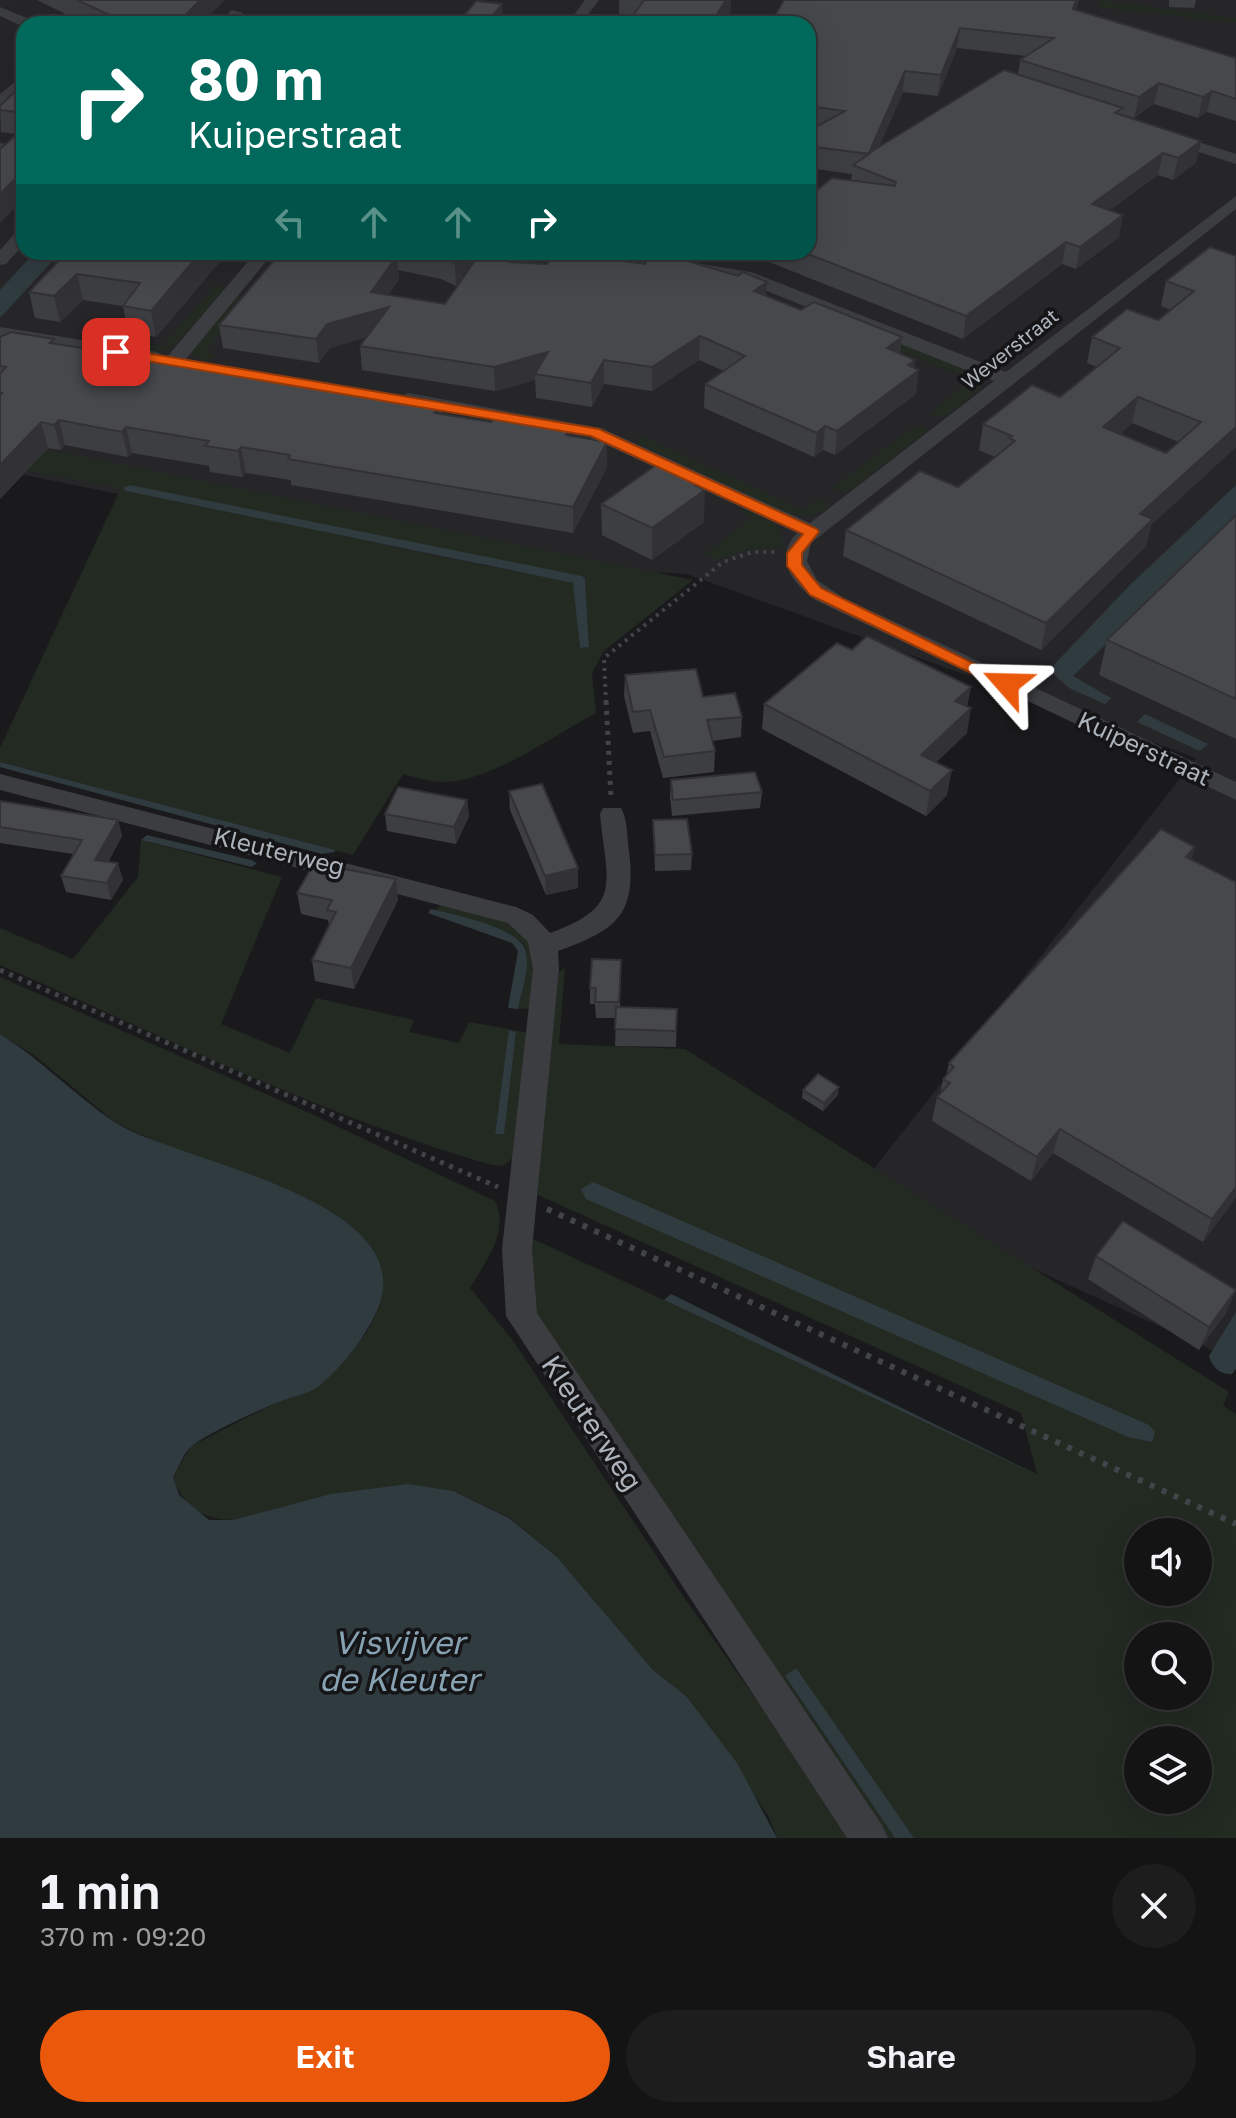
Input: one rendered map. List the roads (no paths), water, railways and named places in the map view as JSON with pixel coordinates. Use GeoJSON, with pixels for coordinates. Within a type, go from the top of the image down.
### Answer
{"type":"FeatureCollection","features":[{"type":"Feature","properties":{"kind":"street"},"geometry":{"type":"LineString","coordinates":[[0,103],[16,88]]}},
{"type":"Feature","properties":{"kind":"street"},"geometry":{"type":"LineString","coordinates":[[1150,131],[1236,159]]}},
{"type":"Feature","properties":{"kind":"street","name":"Weverstraat"},"geometry":{"type":"LineString","coordinates":[[812,532],[1236,201]]}},
{"type":"Feature","properties":{"kind":"street"},"geometry":{"type":"LineString","coordinates":[[0,260],[16,243]]}},
{"type":"Feature","properties":{"kind":"street"},"geometry":{"type":"LineString","coordinates":[[174,361],[258,260]]}},
{"type":"Feature","properties":{"kind":"street"},"geometry":{"type":"LineString","coordinates":[[687,260],[760,281],[1007,379]]}},
{"type":"Feature","properties":{"kind":"street"},"geometry":{"type":"LineString","coordinates":[[0,333],[204,366]]}},
{"type":"Feature","properties":{"kind":"street"},"geometry":{"type":"LineString","coordinates":[[388,396],[594,432],[812,532]]}},
{"type":"Feature","properties":{"kind":"street","name":"Kuiperstraat"},"geometry":{"type":"LineString","coordinates":[[812,532],[795,553],[794,566],[804,581],[836,603],[1236,792]]}},
{"type":"Feature","properties":{"kind":"street","name":"Kleuterweg"},"geometry":{"type":"LineString","coordinates":[[0,782],[516,916],[532,926],[546,945],[517,1249],[522,1316],[869,1838]]}},
{"type":"Feature","properties":{"kind":"street"},"geometry":{"type":"LineString","coordinates":[[546,945],[583,933],[605,921],[614,912],[619,897],[612,814]]}},
{"type":"Feature","properties":{"kind":"water"},"geometry":{"type":"Polygon","coordinates":[[[28,260],[54,260],[0,318],[0,290],[28,260]]]}},
{"type":"Feature","properties":{"kind":"water"},"geometry":{"type":"Polygon","coordinates":[[[130,485],[582,576],[585,578],[589,647],[580,648],[573,583],[123,488],[130,485]]]}},
{"type":"Feature","properties":{"kind":"water"},"geometry":{"type":"Polygon","coordinates":[[[1236,485],[1236,518],[1073,676],[1111,698],[1105,704],[1069,688],[1049,670],[1129,586],[1236,485]]]}},
{"type":"Feature","properties":{"kind":"water"},"geometry":{"type":"Polygon","coordinates":[[[1145,714],[1208,744],[1200,751],[1137,722],[1145,714]]]}},
{"type":"Feature","properties":{"kind":"water"},"geometry":{"type":"Polygon","coordinates":[[[0,762],[335,852],[322,854],[0,767],[0,762]]]}},
{"type":"Feature","properties":{"kind":"water"},"geometry":{"type":"Polygon","coordinates":[[[147,835],[257,863],[252,867],[141,840],[147,835]]]}},
{"type":"Feature","properties":{"kind":"water"},"geometry":{"type":"Polygon","coordinates":[[[431,909],[485,923],[522,943],[527,966],[518,1009],[508,1008],[518,951],[512,943],[428,913],[431,909]]]}},
{"type":"Feature","properties":{"kind":"water"},"geometry":{"type":"Polygon","coordinates":[[[509,1030],[516,1032],[504,1134],[495,1134],[509,1030]]]}},
{"type":"Feature","properties":{"kind":"water","name":"Visvijver de Kleuter"},"geometry":{"type":"Polygon","coordinates":[[[0,1034],[116,1123],[147,1138],[290,1190],[334,1214],[367,1242],[383,1275],[370,1325],[335,1371],[315,1389],[247,1416],[192,1446],[173,1477],[179,1495],[209,1520],[233,1520],[331,1494],[408,1484],[453,1491],[509,1518],[557,1557],[653,1670],[686,1696],[737,1763],[777,1838],[0,1838],[0,1034]]]}},
{"type":"Feature","properties":{"kind":"water"},"geometry":{"type":"Polygon","coordinates":[[[593,1182],[1149,1425],[1155,1432],[1152,1442],[1128,1437],[586,1199],[581,1189],[593,1182]]]}},
{"type":"Feature","properties":{"kind":"water"},"geometry":{"type":"Polygon","coordinates":[[[671,1294],[1038,1475],[664,1300],[671,1294]]]}},
{"type":"Feature","properties":{"kind":"water"},"geometry":{"type":"Polygon","coordinates":[[[1236,1312],[1236,1369],[1228,1374],[1217,1370],[1209,1356],[1236,1312]]]}},
{"type":"Feature","properties":{"kind":"water"},"geometry":{"type":"Polygon","coordinates":[[[796,1668],[914,1838],[895,1838],[785,1676],[796,1668]]]}}]}
